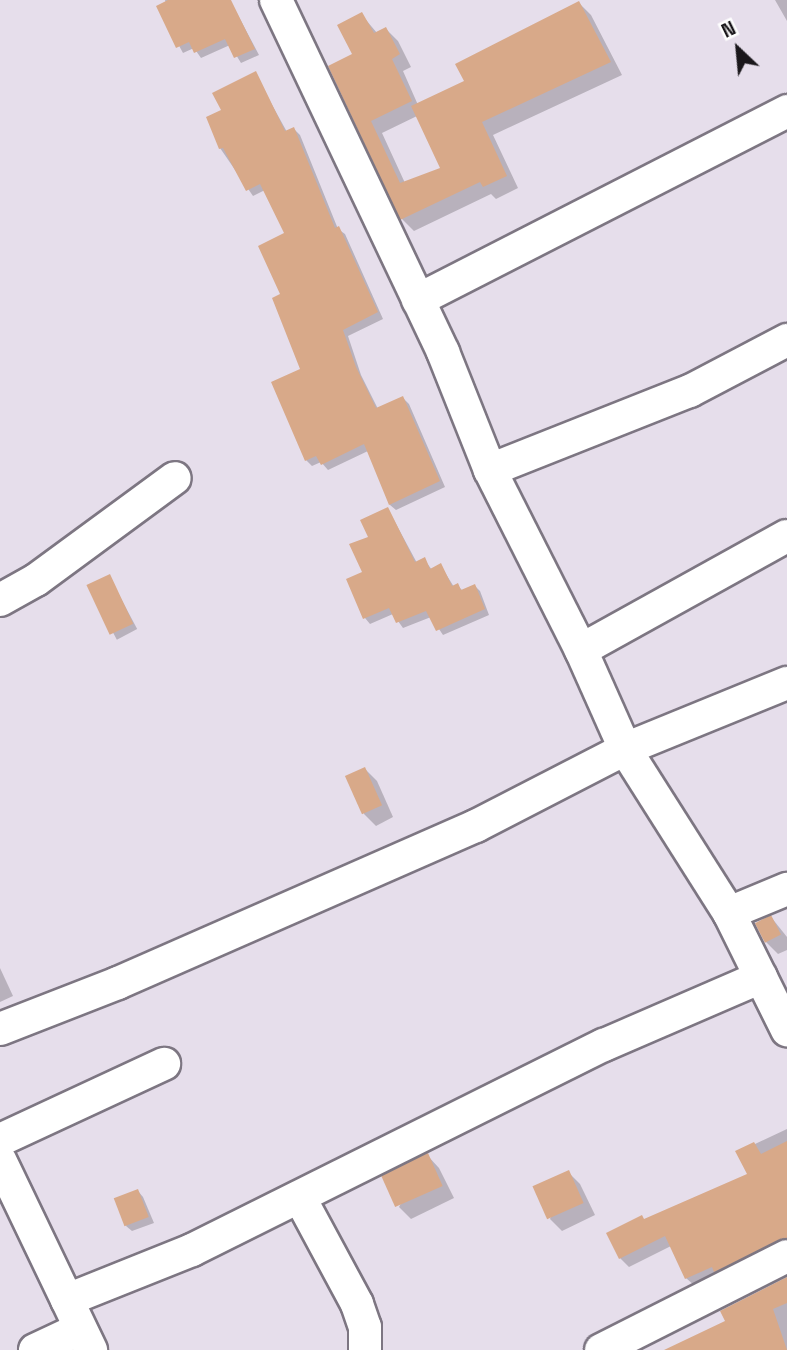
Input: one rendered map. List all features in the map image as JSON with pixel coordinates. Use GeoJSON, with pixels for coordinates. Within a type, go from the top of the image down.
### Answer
{"type":"FeatureCollection","features":[{"type":"Feature","properties":{"kind":"street"},"geometry":{"type":"LineString","coordinates":[[276,0],[418,300],[490,470],[581,650],[625,749],[729,913],[787,1030]]}},
{"type":"Feature","properties":{"kind":"street"},"geometry":{"type":"LineString","coordinates":[[418,300],[787,111]]}},
{"type":"Feature","properties":{"kind":"street"},"geometry":{"type":"LineString","coordinates":[[490,470],[690,391],[787,340]]}},
{"type":"Feature","properties":{"kind":"street"},"geometry":{"type":"LineString","coordinates":[[0,600],[58,565],[176,478]]}},
{"type":"Feature","properties":{"kind":"street"},"geometry":{"type":"LineString","coordinates":[[581,650],[787,536]]}},
{"type":"Feature","properties":{"kind":"street"},"geometry":{"type":"LineString","coordinates":[[0,1029],[118,983],[476,826],[625,749],[787,683]]}},
{"type":"Feature","properties":{"kind":"street"},"geometry":{"type":"LineString","coordinates":[[729,913],[787,889]]}},
{"type":"Feature","properties":{"kind":"street"},"geometry":{"type":"LineString","coordinates":[[67,1300],[192,1250],[604,1045],[761,977]]}},
{"type":"Feature","properties":{"kind":"street"},"geometry":{"type":"LineString","coordinates":[[0,1140],[164,1064]]}},
{"type":"Feature","properties":{"kind":"street"},"geometry":{"type":"LineString","coordinates":[[0,1160],[7,1193],[86,1339],[35,1350]]}},
{"type":"Feature","properties":{"kind":"street"},"geometry":{"type":"LineString","coordinates":[[300,1198],[357,1304],[365,1327],[365,1350]]}},
{"type":"Feature","properties":{"kind":"street"},"geometry":{"type":"LineString","coordinates":[[601,1350],[787,1256]]}},
{"type":"Feature","properties":{"kind":"building"},"geometry":{"type":"Polygon","coordinates":[[[168,0],[231,0],[255,49],[234,58],[225,39],[194,53],[189,42],[176,48],[156,6],[168,0]]]}},
{"type":"Feature","properties":{"kind":"building"},"geometry":{"type":"Polygon","coordinates":[[[579,1],[611,62],[482,122],[507,176],[483,187],[480,182],[400,220],[328,66],[352,54],[337,25],[362,12],[374,33],[386,27],[400,54],[392,59],[412,101],[371,121],[400,183],[440,168],[411,106],[464,81],[455,64],[579,1]]]}},
{"type":"Feature","properties":{"kind":"building"},"geometry":{"type":"Polygon","coordinates":[[[256,71],[285,131],[294,127],[335,228],[339,226],[378,312],[343,330],[356,367],[376,408],[403,396],[440,481],[389,505],[364,444],[321,465],[316,456],[305,461],[271,382],[300,369],[272,298],[280,294],[258,246],[284,233],[260,184],[246,191],[223,148],[219,149],[206,117],[221,110],[212,93],[256,71]]]}},
{"type":"Feature","properties":{"kind":"building"},"geometry":{"type":"Polygon","coordinates":[[[388,507],[415,562],[425,557],[430,569],[441,563],[452,586],[458,583],[461,590],[475,584],[485,609],[436,631],[426,611],[396,623],[389,608],[363,619],[346,579],[362,572],[349,544],[368,537],[360,520],[388,507]]]}},
{"type":"Feature","properties":{"kind":"building"},"geometry":{"type":"Polygon","coordinates":[[[110,574],[133,624],[110,635],[86,585],[110,574]]]}},
{"type":"Feature","properties":{"kind":"building"},"geometry":{"type":"Polygon","coordinates":[[[365,767],[382,805],[362,814],[345,776],[365,767]]]}},
{"type":"Feature","properties":{"kind":"building"},"geometry":{"type":"Polygon","coordinates":[[[771,915],[781,935],[765,943],[755,923],[771,915]]]}},
{"type":"Feature","properties":{"kind":"building"},"geometry":{"type":"Polygon","coordinates":[[[787,1141],[787,1238],[714,1272],[712,1267],[685,1279],[665,1236],[619,1259],[606,1233],[642,1215],[644,1219],[747,1174],[735,1151],[754,1142],[761,1154],[787,1141]]]}},
{"type":"Feature","properties":{"kind":"building"},"geometry":{"type":"Polygon","coordinates":[[[428,1153],[443,1186],[395,1207],[380,1174],[428,1153]]]}},
{"type":"Feature","properties":{"kind":"building"},"geometry":{"type":"Polygon","coordinates":[[[569,1170],[584,1203],[547,1219],[532,1186],[569,1170]]]}},
{"type":"Feature","properties":{"kind":"building"},"geometry":{"type":"Polygon","coordinates":[[[138,1189],[149,1217],[124,1226],[114,1198],[138,1189]]]}},
{"type":"Feature","properties":{"kind":"building"},"geometry":{"type":"Polygon","coordinates":[[[787,1277],[787,1303],[773,1309],[787,1350],[664,1350],[725,1321],[720,1311],[787,1277]]]}}]}
